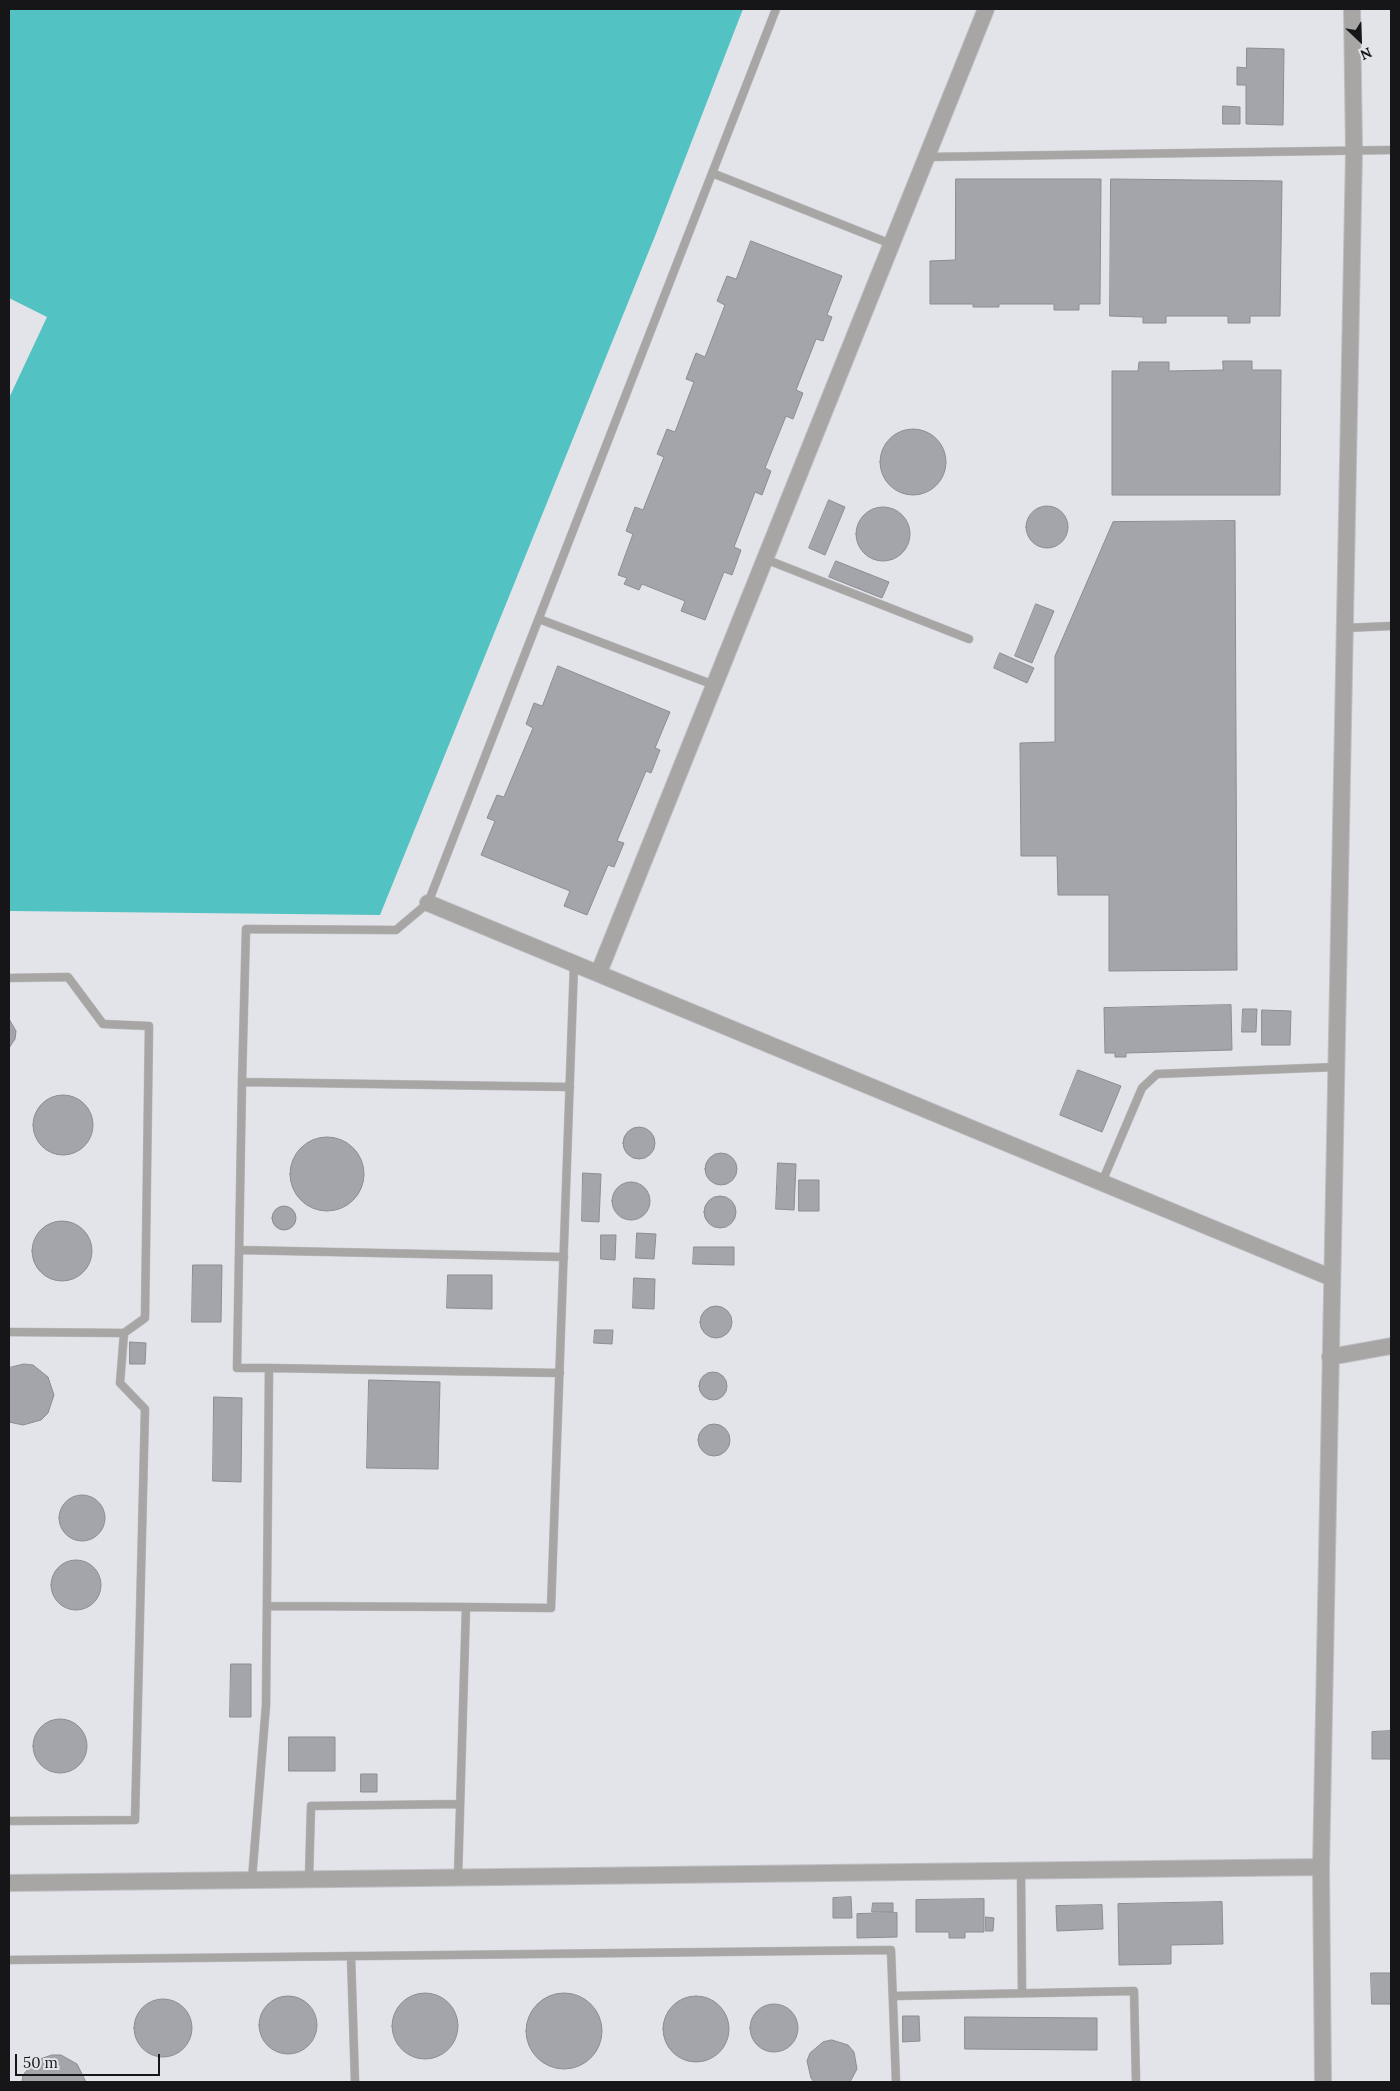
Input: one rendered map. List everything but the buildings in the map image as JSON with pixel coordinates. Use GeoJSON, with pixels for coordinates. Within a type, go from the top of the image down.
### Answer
{"type":"FeatureCollection","features":[{"type":"Feature","properties":{"kind":"street"},"geometry":{"type":"LineString","coordinates":[[599,972],[986,9]]}},
{"type":"Feature","properties":{"kind":"street"},"geometry":{"type":"LineString","coordinates":[[1322,2082],[1321,1867],[1354,152],[1352,9]]}},
{"type":"Feature","properties":{"kind":"street"},"geometry":{"type":"LineString","coordinates":[[428,903],[599,972],[1332,1278]]}},
{"type":"Feature","properties":{"kind":"street"},"geometry":{"type":"LineString","coordinates":[[1330,1357],[1391,1346]]}},
{"type":"Feature","properties":{"kind":"street"},"geometry":{"type":"LineString","coordinates":[[9,1883],[1321,1867]]}},
{"type":"Feature","properties":{"kind":"lane"},"geometry":{"type":"LineString","coordinates":[[560,1373],[237,1368],[246,929],[396,930],[428,903],[776,9]]}},
{"type":"Feature","properties":{"kind":"lane"},"geometry":{"type":"LineString","coordinates":[[927,158],[1391,150]]}},
{"type":"Feature","properties":{"kind":"lane"},"geometry":{"type":"LineString","coordinates":[[712,173],[891,244]]}},
{"type":"Feature","properties":{"kind":"lane"},"geometry":{"type":"LineString","coordinates":[[764,559],[969,639]]}},
{"type":"Feature","properties":{"kind":"lane"},"geometry":{"type":"LineString","coordinates":[[539,619],[714,685]]}},
{"type":"Feature","properties":{"kind":"lane"},"geometry":{"type":"LineString","coordinates":[[1345,628],[1391,626]]}},
{"type":"Feature","properties":{"kind":"lane"},"geometry":{"type":"LineString","coordinates":[[268,1606],[551,1608],[574,962]]}},
{"type":"Feature","properties":{"kind":"lane"},"geometry":{"type":"LineString","coordinates":[[9,978],[68,978],[103,1024],[149,1026],[145,1318],[124,1333],[9,1332]]}},
{"type":"Feature","properties":{"kind":"lane"},"geometry":{"type":"LineString","coordinates":[[1102,1182],[1142,1088],[1157,1074],[1336,1067]]}},
{"type":"Feature","properties":{"kind":"lane"},"geometry":{"type":"LineString","coordinates":[[242,1082],[570,1087]]}},
{"type":"Feature","properties":{"kind":"lane"},"geometry":{"type":"LineString","coordinates":[[239,1250],[564,1257]]}},
{"type":"Feature","properties":{"kind":"lane"},"geometry":{"type":"LineString","coordinates":[[9,1821],[135,1820],[145,1409],[120,1383],[124,1333]]}},
{"type":"Feature","properties":{"kind":"lane"},"geometry":{"type":"LineString","coordinates":[[252,1879],[266,1705],[269,1368]]}},
{"type":"Feature","properties":{"kind":"lane"},"geometry":{"type":"LineString","coordinates":[[458,1877],[466,1607]]}},
{"type":"Feature","properties":{"kind":"lane"},"geometry":{"type":"LineString","coordinates":[[309,1879],[311,1806],[460,1804]]}},
{"type":"Feature","properties":{"kind":"lane"},"geometry":{"type":"LineString","coordinates":[[1021,1871],[1022,1993]]}},
{"type":"Feature","properties":{"kind":"lane"},"geometry":{"type":"LineString","coordinates":[[9,1960],[891,1950],[896,2082]]}},
{"type":"Feature","properties":{"kind":"lane"},"geometry":{"type":"LineString","coordinates":[[351,1956],[355,2082]]}},
{"type":"Feature","properties":{"kind":"lane"},"geometry":{"type":"LineString","coordinates":[[894,1996],[1134,1991],[1136,2082]]}},
{"type":"Feature","properties":{"kind":"water"},"geometry":{"type":"Polygon","coordinates":[[[9,9],[743,9],[655,236],[380,915],[9,911],[9,398],[47,317],[9,298],[9,9]]]}}]}
